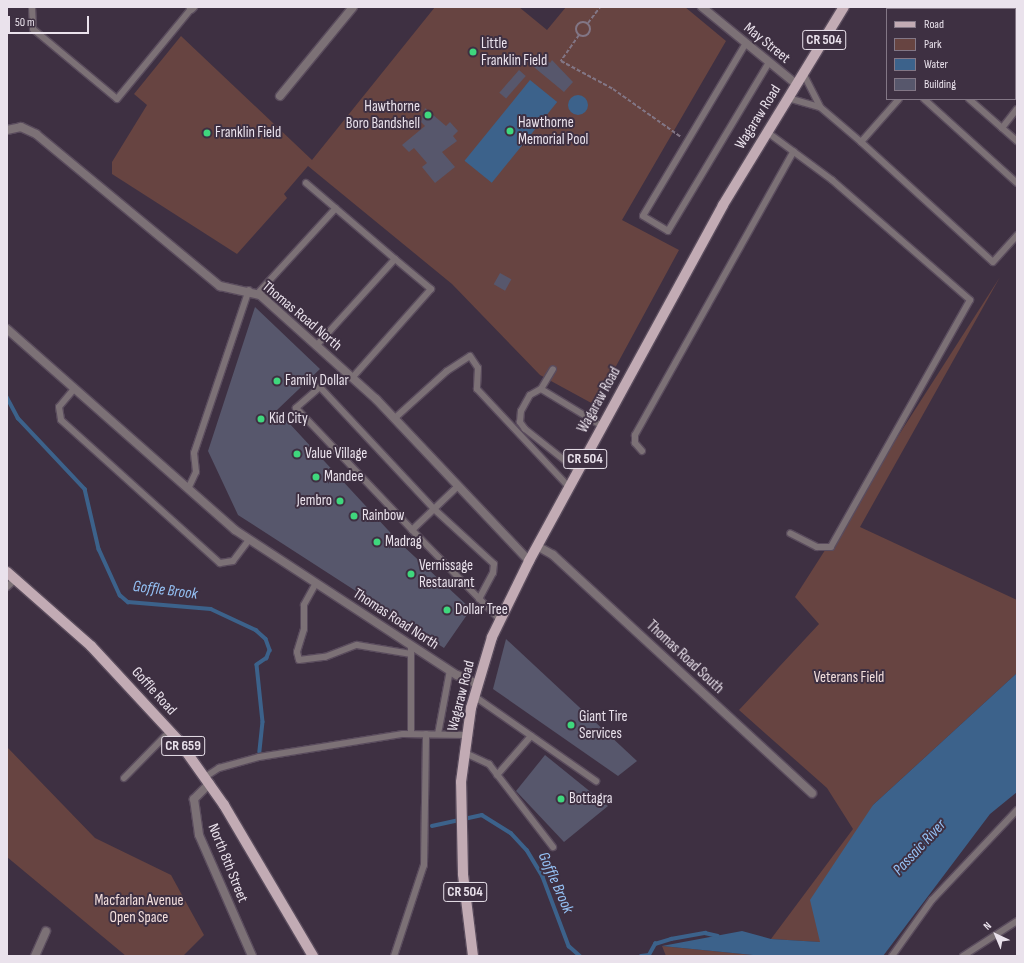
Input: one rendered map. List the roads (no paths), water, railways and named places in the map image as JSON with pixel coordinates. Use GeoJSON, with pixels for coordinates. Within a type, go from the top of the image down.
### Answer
{"type":"FeatureCollection","features":[{"type":"Feature","properties":{"kind":"main road","name":"Wagaraw Road"},"geometry":{"type":"LineString","coordinates":[[473,956],[460,827],[463,752],[477,684],[500,620],[537,546],[723,205],[844,7]]}},
{"type":"Feature","properties":{"kind":"main road","name":"Goffle Road"},"geometry":{"type":"LineString","coordinates":[[7,572],[91,646],[170,731],[208,780],[313,956]]}},
{"type":"Feature","properties":{"kind":"street"},"geometry":{"type":"LineString","coordinates":[[280,96],[354,7]]}},
{"type":"Feature","properties":{"kind":"street","name":"May Street"},"geometry":{"type":"LineString","coordinates":[[702,7],[796,84]]}},
{"type":"Feature","properties":{"kind":"street","name":"Thomas Road North"},"geometry":{"type":"LineString","coordinates":[[7,130],[30,130],[220,286],[249,290],[258,293],[353,377],[395,418],[529,561]]}},
{"type":"Feature","properties":{"kind":"street","name":"Thomas Road North"},"geometry":{"type":"LineString","coordinates":[[7,329],[188,489],[249,540],[410,645],[450,670],[477,684]]}},
{"type":"Feature","properties":{"kind":"street","name":"Thomas Road South"},"geometry":{"type":"LineString","coordinates":[[537,546],[553,555],[812,793]]}},
{"type":"Feature","properties":{"kind":"street","name":"North 8th Street"},"geometry":{"type":"LineString","coordinates":[[208,780],[194,799],[199,835],[252,956]]}},
{"type":"Feature","properties":{"kind":"street"},"geometry":{"type":"LineString","coordinates":[[35,956],[46,931]]}},
{"type":"Feature","properties":{"kind":"lane"},"geometry":{"type":"LineString","coordinates":[[32,7],[33,29],[117,99],[192,8]]}},
{"type":"Feature","properties":{"kind":"lane"},"geometry":{"type":"LineString","coordinates":[[746,43],[643,216],[668,231],[769,62]]}},
{"type":"Feature","properties":{"kind":"lane"},"geometry":{"type":"LineString","coordinates":[[803,73],[820,107],[861,142],[993,262],[1017,235]]}},
{"type":"Feature","properties":{"kind":"lane"},"geometry":{"type":"LineString","coordinates":[[788,98],[820,107]]}},
{"type":"Feature","properties":{"kind":"lane"},"geometry":{"type":"LineString","coordinates":[[861,142],[898,100]]}},
{"type":"Feature","properties":{"kind":"lane"},"geometry":{"type":"LineString","coordinates":[[925,100],[1017,183]]}},
{"type":"Feature","properties":{"kind":"lane"},"geometry":{"type":"LineString","coordinates":[[970,100],[1017,141]]}},
{"type":"Feature","properties":{"kind":"lane"},"geometry":{"type":"LineString","coordinates":[[1002,128],[1017,109]]}},
{"type":"Feature","properties":{"kind":"lane"},"geometry":{"type":"LineString","coordinates":[[767,132],[832,180],[970,300],[831,547],[817,547],[790,533]]}},
{"type":"Feature","properties":{"kind":"lane"},"geometry":{"type":"LineString","coordinates":[[642,451],[635,443],[635,435],[794,152]]}},
{"type":"Feature","properties":{"kind":"lane"},"geometry":{"type":"LineString","coordinates":[[306,183],[431,289],[353,377]]}},
{"type":"Feature","properties":{"kind":"lane"},"geometry":{"type":"LineString","coordinates":[[258,293],[336,208]]}},
{"type":"Feature","properties":{"kind":"lane"},"geometry":{"type":"LineString","coordinates":[[317,345],[395,259]]}},
{"type":"Feature","properties":{"kind":"lane"},"geometry":{"type":"LineString","coordinates":[[188,489],[196,472],[194,453],[249,290]]}},
{"type":"Feature","properties":{"kind":"lane"},"geometry":{"type":"LineString","coordinates":[[395,418],[447,370],[470,356],[478,368],[477,389],[569,487]]}},
{"type":"Feature","properties":{"kind":"lane"},"geometry":{"type":"LineString","coordinates":[[553,369],[541,389],[530,396],[520,422],[578,471]]}},
{"type":"Feature","properties":{"kind":"lane"},"geometry":{"type":"LineString","coordinates":[[479,599],[493,573],[494,564],[434,508],[320,387],[296,408],[412,530],[479,599],[500,620]]}},
{"type":"Feature","properties":{"kind":"lane"},"geometry":{"type":"LineString","coordinates":[[74,389],[59,407],[61,420],[220,563],[234,561],[249,540]]}},
{"type":"Feature","properties":{"kind":"lane"},"geometry":{"type":"LineString","coordinates":[[541,389],[602,426]]}},
{"type":"Feature","properties":{"kind":"lane"},"geometry":{"type":"LineString","coordinates":[[412,530],[458,486]]}},
{"type":"Feature","properties":{"kind":"lane"},"geometry":{"type":"LineString","coordinates":[[7,587],[16,579]]}},
{"type":"Feature","properties":{"kind":"lane"},"geometry":{"type":"LineString","coordinates":[[316,584],[304,605],[304,628],[297,652],[299,660],[325,657],[357,645],[411,654]]}},
{"type":"Feature","properties":{"kind":"lane"},"geometry":{"type":"LineString","coordinates":[[410,645],[411,734]]}},
{"type":"Feature","properties":{"kind":"lane"},"geometry":{"type":"LineString","coordinates":[[438,734],[450,670]]}},
{"type":"Feature","properties":{"kind":"lane"},"geometry":{"type":"LineString","coordinates":[[474,696],[596,781]]}},
{"type":"Feature","properties":{"kind":"lane"},"geometry":{"type":"LineString","coordinates":[[124,778],[170,731]]}},
{"type":"Feature","properties":{"kind":"lane"},"geometry":{"type":"LineString","coordinates":[[208,780],[219,768],[259,757],[411,734],[466,735]]}},
{"type":"Feature","properties":{"kind":"lane"},"geometry":{"type":"LineString","coordinates":[[394,956],[424,865],[426,734]]}},
{"type":"Feature","properties":{"kind":"lane"},"geometry":{"type":"LineString","coordinates":[[497,775],[531,736]]}},
{"type":"Feature","properties":{"kind":"lane"},"geometry":{"type":"LineString","coordinates":[[463,752],[489,764],[553,847]]}},
{"type":"Feature","properties":{"kind":"lane"},"geometry":{"type":"LineString","coordinates":[[892,956],[932,900],[1017,810]]}},
{"type":"Feature","properties":{"kind":"lane"},"geometry":{"type":"LineString","coordinates":[[964,956],[1017,921]]}},
{"type":"Feature","properties":{"kind":"water","name":"Hawthorne Memorial Pool"},"geometry":{"type":"Polygon","coordinates":[[[530,80],[557,102],[492,183],[465,161],[530,80]]]}},
{"type":"Feature","properties":{"kind":"water"},"geometry":{"type":"Polygon","coordinates":[[[578,95],[585,98],[588,105],[585,112],[578,115],[571,112],[568,105],[571,98],[578,95]]]}},
{"type":"Feature","properties":{"kind":"water","name":"Passaic River"},"geometry":{"type":"Polygon","coordinates":[[[1017,673],[1017,792],[990,814],[883,956],[763,956],[662,946],[742,931],[771,939],[820,942],[810,900],[873,805],[1017,673]]]}},
{"type":"Feature","properties":{"kind":"waterway","name":"Goffle Brook"},"geometry":{"type":"LineString","coordinates":[[7,397],[18,418],[85,489],[99,549],[120,595],[128,602],[211,609],[256,630],[266,639],[270,650],[267,658],[257,665],[263,722],[260,752]]}},
{"type":"Feature","properties":{"kind":"waterway","name":"Goffle Brook"},"geometry":{"type":"LineString","coordinates":[[432,826],[482,815],[511,833],[527,850],[543,877],[569,946],[580,956]]}},
{"type":"Feature","properties":{"kind":"waterway","name":"Goffle Brook"},"geometry":{"type":"LineString","coordinates":[[641,956],[649,955],[655,944],[671,939],[705,933],[718,936]]}},
{"type":"Feature","properties":{"kind":"place","name":"Little Franklin Field"},"geometry":{"type":"Point","coordinates":[473,52]}},
{"type":"Feature","properties":{"kind":"place","name":"Hawthorne Boro Bandshell"},"geometry":{"type":"Point","coordinates":[428,115]}},
{"type":"Feature","properties":{"kind":"place","name":"Hawthorne Memorial Pool"},"geometry":{"type":"Point","coordinates":[510,131]}},
{"type":"Feature","properties":{"kind":"place","name":"Franklin Field"},"geometry":{"type":"Point","coordinates":[207,133]}},
{"type":"Feature","properties":{"kind":"place","name":"Family Dollar"},"geometry":{"type":"Point","coordinates":[277,381]}},
{"type":"Feature","properties":{"kind":"place","name":"Kid City"},"geometry":{"type":"Point","coordinates":[261,419]}},
{"type":"Feature","properties":{"kind":"place","name":"Value Village"},"geometry":{"type":"Point","coordinates":[297,454]}},
{"type":"Feature","properties":{"kind":"place","name":"Mandee"},"geometry":{"type":"Point","coordinates":[316,477]}},
{"type":"Feature","properties":{"kind":"place","name":"Jembro"},"geometry":{"type":"Point","coordinates":[340,501]}},
{"type":"Feature","properties":{"kind":"place","name":"Rainbow"},"geometry":{"type":"Point","coordinates":[354,516]}},
{"type":"Feature","properties":{"kind":"place","name":"Madrag"},"geometry":{"type":"Point","coordinates":[377,542]}},
{"type":"Feature","properties":{"kind":"place","name":"Vernissage Restaurant"},"geometry":{"type":"Point","coordinates":[411,574]}},
{"type":"Feature","properties":{"kind":"place","name":"Dollar Tree"},"geometry":{"type":"Point","coordinates":[447,610]}},
{"type":"Feature","properties":{"kind":"place","name":"Giant Tire Services"},"geometry":{"type":"Point","coordinates":[571,725]}},
{"type":"Feature","properties":{"kind":"place","name":"Bottagra"},"geometry":{"type":"Point","coordinates":[561,799]}},
{"type":"Feature","properties":{"kind":"park label","name":"Veterans Field"},"geometry":{"type":"Point","coordinates":[849,678]}},
{"type":"Feature","properties":{"kind":"park label","name":"Macfarlan Avenue Open Space"},"geometry":{"type":"Point","coordinates":[139,908]}}]}
